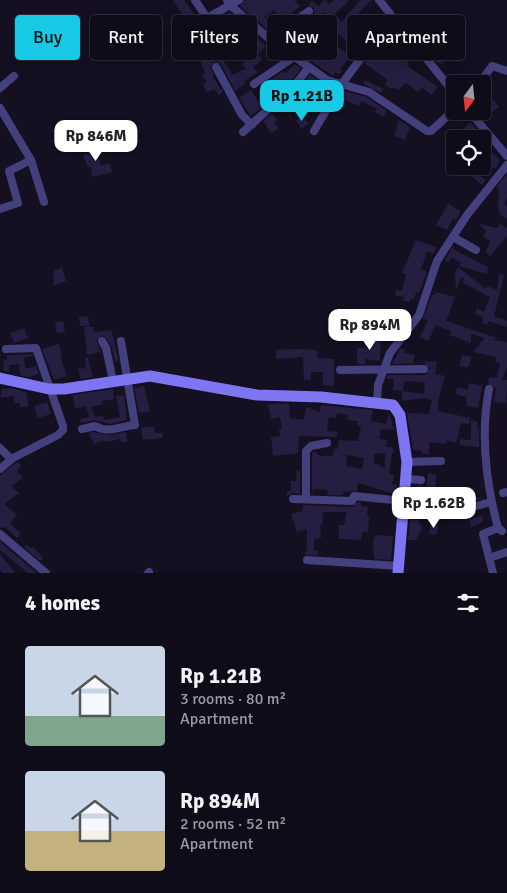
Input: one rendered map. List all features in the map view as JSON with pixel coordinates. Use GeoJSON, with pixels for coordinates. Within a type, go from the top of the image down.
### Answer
{"type":"FeatureCollection","features":[{"type":"Feature","properties":{"kind":"street"},"geometry":{"type":"LineString","coordinates":[[195,0],[205,15]]}},
{"type":"Feature","properties":{"kind":"street"},"geometry":{"type":"LineString","coordinates":[[211,15],[229,2],[239,0]]}},
{"type":"Feature","properties":{"kind":"street"},"geometry":{"type":"LineString","coordinates":[[379,0],[446,83]]}},
{"type":"Feature","properties":{"kind":"street"},"geometry":{"type":"LineString","coordinates":[[229,2],[267,37]]}},
{"type":"Feature","properties":{"kind":"street"},"geometry":{"type":"LineString","coordinates":[[302,15],[310,10]]}},
{"type":"Feature","properties":{"kind":"street"},"geometry":{"type":"LineString","coordinates":[[254,84],[290,60]]}},
{"type":"Feature","properties":{"kind":"street"},"geometry":{"type":"LineString","coordinates":[[299,60],[327,80],[369,92],[429,132],[446,117]]}},
{"type":"Feature","properties":{"kind":"street"},"geometry":{"type":"LineString","coordinates":[[314,131],[341,85],[360,60]]}},
{"type":"Feature","properties":{"kind":"street"},"geometry":{"type":"LineString","coordinates":[[243,132],[295,85],[309,66]]}},
{"type":"Feature","properties":{"kind":"street"},"geometry":{"type":"LineString","coordinates":[[486,75],[492,66],[507,71]]}},
{"type":"Feature","properties":{"kind":"street"},"geometry":{"type":"LineString","coordinates":[[216,67],[242,115],[252,125]]}},
{"type":"Feature","properties":{"kind":"street"},"geometry":{"type":"LineString","coordinates":[[0,88],[14,76]]}},
{"type":"Feature","properties":{"kind":"street"},"geometry":{"type":"LineString","coordinates":[[0,108],[31,160],[44,202]]}},
{"type":"Feature","properties":{"kind":"street"},"geometry":{"type":"LineString","coordinates":[[476,120],[507,156]]}},
{"type":"Feature","properties":{"kind":"street"},"geometry":{"type":"LineString","coordinates":[[0,209],[18,204],[9,171],[31,160]]}},
{"type":"Feature","properties":{"kind":"street"},"geometry":{"type":"LineString","coordinates":[[377,402],[378,385],[384,369],[400,338],[420,314],[437,261],[467,215],[507,165]]}},
{"type":"Feature","properties":{"kind":"street"},"geometry":{"type":"LineString","coordinates":[[453,237],[476,250]]}},
{"type":"Feature","properties":{"kind":"street"},"geometry":{"type":"LineString","coordinates":[[82,430],[95,426],[103,430],[112,430],[134,425],[121,341]]}},
{"type":"Feature","properties":{"kind":"street"},"geometry":{"type":"LineString","coordinates":[[102,342],[106,348],[113,381]]}},
{"type":"Feature","properties":{"kind":"street"},"geometry":{"type":"LineString","coordinates":[[0,469],[11,459],[54,438],[63,430],[36,348],[6,349]]}},
{"type":"Feature","properties":{"kind":"street"},"geometry":{"type":"LineString","coordinates":[[340,370],[424,369]]}},
{"type":"Feature","properties":{"kind":"street"},"geometry":{"type":"LineString","coordinates":[[0,378],[50,389],[150,376],[257,395],[321,397],[393,405],[398,410],[407,462],[401,515],[398,570],[307,560]]}},
{"type":"Feature","properties":{"kind":"street"},"geometry":{"type":"LineString","coordinates":[[489,389],[485,407],[484,455],[491,502],[500,530],[482,534],[493,573]]}},
{"type":"Feature","properties":{"kind":"street"},"geometry":{"type":"LineString","coordinates":[[306,499],[306,451],[312,446],[327,442]]}},
{"type":"Feature","properties":{"kind":"street"},"geometry":{"type":"LineString","coordinates":[[0,448],[11,459]]}},
{"type":"Feature","properties":{"kind":"street"},"geometry":{"type":"LineString","coordinates":[[407,462],[441,461]]}},
{"type":"Feature","properties":{"kind":"street"},"geometry":{"type":"LineString","coordinates":[[406,479],[421,480]]}},
{"type":"Feature","properties":{"kind":"street"},"geometry":{"type":"LineString","coordinates":[[293,499],[352,501],[354,496],[403,501]]}},
{"type":"Feature","properties":{"kind":"street"},"geometry":{"type":"LineString","coordinates":[[401,515],[450,513],[491,502]]}},
{"type":"Feature","properties":{"kind":"street"},"geometry":{"type":"LineString","coordinates":[[0,534],[46,573]]}},
{"type":"Feature","properties":{"kind":"street"},"geometry":{"type":"LineString","coordinates":[[489,558],[507,552]]}},
{"type":"Feature","properties":{"kind":"building"},"geometry":{"type":"Polygon","coordinates":[[[173,0],[184,0],[195,15],[182,15],[173,0]]]}},
{"type":"Feature","properties":{"kind":"building"},"geometry":{"type":"Polygon","coordinates":[[[245,0],[294,0],[300,6],[290,15],[278,15],[274,10],[264,17],[267,20],[267,29],[257,20],[257,15],[251,15],[240,6],[245,0]]]}},
{"type":"Feature","properties":{"kind":"building"},"geometry":{"type":"Polygon","coordinates":[[[325,0],[329,5],[334,0],[349,0],[334,15],[327,15],[325,12],[320,15],[313,15],[314,8],[308,5],[312,1],[318,6],[325,0]]]}},
{"type":"Feature","properties":{"kind":"building"},"geometry":{"type":"Polygon","coordinates":[[[360,0],[371,0],[357,15],[348,15],[360,0]]]}},
{"type":"Feature","properties":{"kind":"building"},"geometry":{"type":"Polygon","coordinates":[[[347,16],[347,38],[346,40],[337,34],[337,18],[342,22],[347,16]]]}},
{"type":"Feature","properties":{"kind":"building"},"geometry":{"type":"Polygon","coordinates":[[[257,38],[266,46],[258,54],[262,60],[253,67],[258,72],[244,81],[246,83],[235,91],[221,64],[217,61],[210,67],[214,74],[212,76],[223,92],[219,95],[214,89],[207,92],[203,85],[207,81],[202,76],[205,73],[200,60],[222,60],[232,75],[246,69],[242,64],[245,60],[257,60],[257,38]]]}},
{"type":"Feature","properties":{"kind":"building"},"geometry":{"type":"Polygon","coordinates":[[[337,46],[345,52],[347,50],[348,60],[340,69],[342,70],[339,74],[335,72],[333,76],[310,60],[337,60],[337,46]]]}},
{"type":"Feature","properties":{"kind":"building"},"geometry":{"type":"Polygon","coordinates":[[[366,60],[406,60],[409,63],[407,66],[438,87],[431,95],[422,87],[418,92],[406,83],[398,90],[394,87],[392,89],[385,85],[388,80],[364,63],[366,60]]]}},
{"type":"Feature","properties":{"kind":"building"},"geometry":{"type":"Polygon","coordinates":[[[434,60],[446,60],[442,64],[434,60]]]}},
{"type":"Feature","properties":{"kind":"building"},"geometry":{"type":"Polygon","coordinates":[[[294,64],[301,68],[291,81],[269,99],[259,87],[284,71],[286,73],[294,64]]]}},
{"type":"Feature","properties":{"kind":"building"},"geometry":{"type":"Polygon","coordinates":[[[310,75],[330,87],[325,93],[328,95],[318,113],[301,99],[292,108],[289,105],[280,113],[277,109],[299,89],[310,75]]]}},
{"type":"Feature","properties":{"kind":"building"},"geometry":{"type":"Polygon","coordinates":[[[365,80],[384,89],[381,93],[363,84],[365,80]]]}},
{"type":"Feature","properties":{"kind":"building"},"geometry":{"type":"Polygon","coordinates":[[[251,90],[262,107],[251,116],[239,98],[251,90]]]}},
{"type":"Feature","properties":{"kind":"building"},"geometry":{"type":"Polygon","coordinates":[[[344,91],[367,97],[387,111],[384,117],[375,112],[377,108],[361,101],[359,106],[344,100],[346,96],[342,94],[344,91]]]}},
{"type":"Feature","properties":{"kind":"building"},"geometry":{"type":"Polygon","coordinates":[[[491,98],[499,107],[491,113],[491,98]]]}},
{"type":"Feature","properties":{"kind":"building"},"geometry":{"type":"Polygon","coordinates":[[[272,114],[277,120],[274,123],[279,128],[271,133],[263,121],[272,114]]]}},
{"type":"Feature","properties":{"kind":"building"},"geometry":{"type":"Polygon","coordinates":[[[301,116],[309,123],[302,129],[296,121],[301,116]]]}},
{"type":"Feature","properties":{"kind":"building"},"geometry":{"type":"Polygon","coordinates":[[[399,120],[410,127],[405,140],[394,136],[399,120]]]}},
{"type":"Feature","properties":{"kind":"building"},"geometry":{"type":"Polygon","coordinates":[[[470,122],[476,128],[474,130],[462,130],[470,122]]]}},
{"type":"Feature","properties":{"kind":"building"},"geometry":{"type":"Polygon","coordinates":[[[89,143],[96,143],[101,166],[109,163],[112,172],[92,177],[91,167],[88,167],[83,155],[90,153],[89,143]]]}},
{"type":"Feature","properties":{"kind":"building"},"geometry":{"type":"Polygon","coordinates":[[[491,152],[500,160],[495,169],[491,166],[491,152]]]}},
{"type":"Feature","properties":{"kind":"building"},"geometry":{"type":"Polygon","coordinates":[[[507,174],[507,196],[504,205],[507,206],[507,219],[499,214],[501,212],[498,210],[499,190],[496,187],[507,174]]]}},
{"type":"Feature","properties":{"kind":"building"},"geometry":{"type":"Polygon","coordinates":[[[479,175],[486,180],[482,185],[471,176],[479,175]]]}},
{"type":"Feature","properties":{"kind":"building"},"geometry":{"type":"Polygon","coordinates":[[[448,204],[461,211],[456,220],[453,218],[447,230],[436,225],[448,204]]]}},
{"type":"Feature","properties":{"kind":"building"},"geometry":{"type":"Polygon","coordinates":[[[479,224],[497,228],[500,224],[507,228],[507,236],[490,256],[486,252],[490,241],[483,237],[486,231],[479,224]]]}},
{"type":"Feature","properties":{"kind":"building"},"geometry":{"type":"Polygon","coordinates":[[[416,240],[436,247],[434,254],[427,251],[421,270],[426,271],[426,274],[419,293],[416,292],[414,300],[411,299],[410,302],[403,301],[404,297],[395,295],[396,290],[402,291],[406,274],[402,273],[416,240]]]}},
{"type":"Feature","properties":{"kind":"building"},"geometry":{"type":"Polygon","coordinates":[[[454,245],[453,249],[488,267],[487,274],[459,266],[461,262],[451,258],[449,262],[445,260],[454,245]]]}},
{"type":"Feature","properties":{"kind":"building"},"geometry":{"type":"Polygon","coordinates":[[[62,267],[66,281],[53,286],[54,271],[62,267]]]}},
{"type":"Feature","properties":{"kind":"building"},"geometry":{"type":"Polygon","coordinates":[[[458,267],[486,289],[487,286],[497,290],[499,273],[504,276],[494,316],[507,321],[506,327],[489,321],[487,325],[482,322],[483,317],[475,314],[477,308],[484,312],[490,297],[463,283],[464,278],[461,277],[456,291],[455,273],[458,267]]]}},
{"type":"Feature","properties":{"kind":"building"},"geometry":{"type":"Polygon","coordinates":[[[436,292],[455,297],[446,321],[497,338],[494,340],[507,342],[507,366],[502,380],[507,380],[506,403],[494,402],[496,388],[488,384],[489,377],[497,378],[500,363],[495,362],[497,357],[473,352],[485,338],[471,334],[471,343],[450,335],[451,331],[436,325],[428,341],[420,337],[428,320],[423,319],[432,295],[435,295],[436,292]]]}},
{"type":"Feature","properties":{"kind":"building"},"geometry":{"type":"Polygon","coordinates":[[[88,316],[89,326],[80,326],[79,317],[88,316]]]}},
{"type":"Feature","properties":{"kind":"building"},"geometry":{"type":"Polygon","coordinates":[[[63,321],[65,332],[57,333],[55,323],[63,321]]]}},
{"type":"Feature","properties":{"kind":"building"},"geometry":{"type":"Polygon","coordinates":[[[84,327],[93,327],[94,332],[111,330],[119,361],[115,361],[111,345],[103,335],[96,340],[101,352],[87,355],[84,327]]]}},
{"type":"Feature","properties":{"kind":"building"},"geometry":{"type":"Polygon","coordinates":[[[24,328],[28,338],[14,343],[10,333],[24,328]]]}},
{"type":"Feature","properties":{"kind":"building"},"geometry":{"type":"Polygon","coordinates":[[[368,337],[381,337],[380,361],[365,359],[365,364],[357,364],[357,348],[368,348],[368,337]]]}},
{"type":"Feature","properties":{"kind":"building"},"geometry":{"type":"Polygon","coordinates":[[[59,344],[62,355],[60,356],[67,376],[54,380],[42,349],[59,344]]]}},
{"type":"Feature","properties":{"kind":"building"},"geometry":{"type":"Polygon","coordinates":[[[400,349],[405,350],[404,353],[415,355],[413,363],[437,361],[435,374],[445,376],[438,401],[438,411],[470,418],[469,424],[461,423],[456,443],[447,440],[446,444],[429,442],[429,454],[422,454],[422,451],[413,450],[407,413],[429,414],[432,400],[424,398],[402,401],[402,391],[424,394],[425,382],[404,381],[403,391],[393,390],[394,379],[386,379],[388,375],[425,375],[430,368],[424,363],[392,364],[400,349]]]}},
{"type":"Feature","properties":{"kind":"building"},"geometry":{"type":"Polygon","coordinates":[[[276,350],[317,350],[317,358],[334,359],[334,386],[323,385],[323,372],[311,372],[311,380],[304,380],[303,357],[276,359],[276,350]]]}},
{"type":"Feature","properties":{"kind":"building"},"geometry":{"type":"Polygon","coordinates":[[[32,354],[33,356],[24,358],[25,369],[36,366],[39,374],[29,377],[20,375],[19,364],[9,365],[9,372],[4,371],[3,360],[7,360],[7,355],[32,354]]]}},
{"type":"Feature","properties":{"kind":"building"},"geometry":{"type":"Polygon","coordinates":[[[462,355],[472,357],[468,367],[459,366],[462,355]]]}},
{"type":"Feature","properties":{"kind":"building"},"geometry":{"type":"Polygon","coordinates":[[[85,358],[88,358],[93,377],[81,379],[78,369],[86,368],[85,358]]]}},
{"type":"Feature","properties":{"kind":"building"},"geometry":{"type":"Polygon","coordinates":[[[469,383],[482,386],[478,408],[467,406],[466,397],[456,394],[457,387],[468,390],[469,383]]]}},
{"type":"Feature","properties":{"kind":"building"},"geometry":{"type":"Polygon","coordinates":[[[134,386],[136,388],[144,386],[150,411],[139,413],[134,386]]]}},
{"type":"Feature","properties":{"kind":"building"},"geometry":{"type":"Polygon","coordinates":[[[12,388],[27,393],[28,407],[20,407],[20,403],[14,403],[14,396],[0,398],[2,389],[12,388]]]}},
{"type":"Feature","properties":{"kind":"building"},"geometry":{"type":"Polygon","coordinates":[[[113,389],[114,399],[102,401],[103,404],[91,407],[95,417],[103,416],[104,420],[120,417],[116,396],[124,395],[127,420],[110,424],[94,420],[82,423],[79,419],[89,417],[86,406],[75,408],[73,395],[113,389]]]}},
{"type":"Feature","properties":{"kind":"building"},"geometry":{"type":"Polygon","coordinates":[[[47,402],[51,414],[38,418],[34,406],[47,402]]]}},
{"type":"Feature","properties":{"kind":"building"},"geometry":{"type":"Polygon","coordinates":[[[268,404],[289,404],[290,418],[304,420],[306,407],[320,412],[321,405],[373,410],[371,421],[386,424],[389,412],[394,430],[381,429],[379,439],[387,440],[386,447],[393,447],[394,452],[392,453],[389,474],[394,475],[392,484],[397,485],[395,494],[358,483],[357,491],[343,492],[343,495],[327,495],[328,490],[313,489],[312,494],[312,453],[314,451],[320,456],[333,456],[334,448],[338,449],[339,440],[358,441],[361,426],[357,426],[358,421],[347,420],[348,415],[337,413],[336,418],[329,417],[327,431],[337,432],[337,437],[299,436],[298,453],[273,456],[271,437],[280,436],[279,429],[282,429],[280,417],[271,419],[268,404]],[[385,453],[374,454],[374,463],[385,468],[385,453]],[[347,455],[346,466],[362,469],[364,458],[347,455]]]}},
{"type":"Feature","properties":{"kind":"building"},"geometry":{"type":"Polygon","coordinates":[[[471,420],[478,422],[479,447],[460,445],[460,439],[471,440],[471,420]]]}},
{"type":"Feature","properties":{"kind":"building"},"geometry":{"type":"Polygon","coordinates":[[[154,426],[155,433],[163,433],[162,438],[143,440],[141,428],[154,426]]]}},
{"type":"Feature","properties":{"kind":"building"},"geometry":{"type":"Polygon","coordinates":[[[126,432],[127,442],[121,442],[120,439],[105,442],[104,440],[94,444],[89,433],[110,435],[126,432]]]}},
{"type":"Feature","properties":{"kind":"building"},"geometry":{"type":"Polygon","coordinates":[[[17,462],[21,466],[17,471],[23,478],[11,486],[19,493],[4,504],[17,515],[10,523],[21,534],[17,538],[5,527],[0,528],[0,475],[17,462]]]}},
{"type":"Feature","properties":{"kind":"building"},"geometry":{"type":"Polygon","coordinates":[[[297,470],[300,471],[300,494],[293,493],[287,496],[287,491],[291,491],[291,481],[296,481],[297,470]]]}},
{"type":"Feature","properties":{"kind":"building"},"geometry":{"type":"Polygon","coordinates":[[[428,473],[436,475],[435,497],[424,495],[426,508],[414,509],[413,495],[418,485],[426,487],[428,473]]]}},
{"type":"Feature","properties":{"kind":"building"},"geometry":{"type":"Polygon","coordinates":[[[444,486],[450,488],[444,496],[449,504],[439,504],[444,486]]]}},
{"type":"Feature","properties":{"kind":"building"},"geometry":{"type":"Polygon","coordinates":[[[468,489],[474,491],[474,498],[484,498],[462,504],[455,501],[459,498],[466,498],[468,489]]]}},
{"type":"Feature","properties":{"kind":"building"},"geometry":{"type":"Polygon","coordinates":[[[361,502],[361,506],[368,507],[367,516],[369,516],[368,532],[362,532],[361,540],[339,539],[339,525],[344,525],[347,512],[323,512],[322,525],[320,525],[321,538],[314,539],[314,551],[318,551],[318,555],[305,555],[305,551],[307,551],[307,529],[297,532],[291,514],[303,511],[303,505],[352,507],[361,502]]]}},
{"type":"Feature","properties":{"kind":"building"},"geometry":{"type":"Polygon","coordinates":[[[482,516],[483,522],[471,527],[469,519],[482,516]]]}},
{"type":"Feature","properties":{"kind":"building"},"geometry":{"type":"Polygon","coordinates":[[[410,520],[418,520],[422,528],[416,540],[408,540],[410,520]]]}},
{"type":"Feature","properties":{"kind":"building"},"geometry":{"type":"Polygon","coordinates":[[[431,523],[439,525],[436,535],[429,534],[431,523]]]}},
{"type":"Feature","properties":{"kind":"building"},"geometry":{"type":"Polygon","coordinates":[[[375,535],[393,536],[391,560],[374,559],[373,542],[375,535]]]}},
{"type":"Feature","properties":{"kind":"building"},"geometry":{"type":"Polygon","coordinates":[[[0,541],[37,573],[28,573],[0,550],[0,541]]]}},
{"type":"Feature","properties":{"kind":"building"},"geometry":{"type":"Polygon","coordinates":[[[26,545],[31,548],[33,547],[43,558],[40,561],[24,547],[26,545]]]}},
{"type":"Feature","properties":{"kind":"building"},"geometry":{"type":"Polygon","coordinates":[[[0,554],[15,573],[3,573],[0,570],[0,554]]]}}]}
